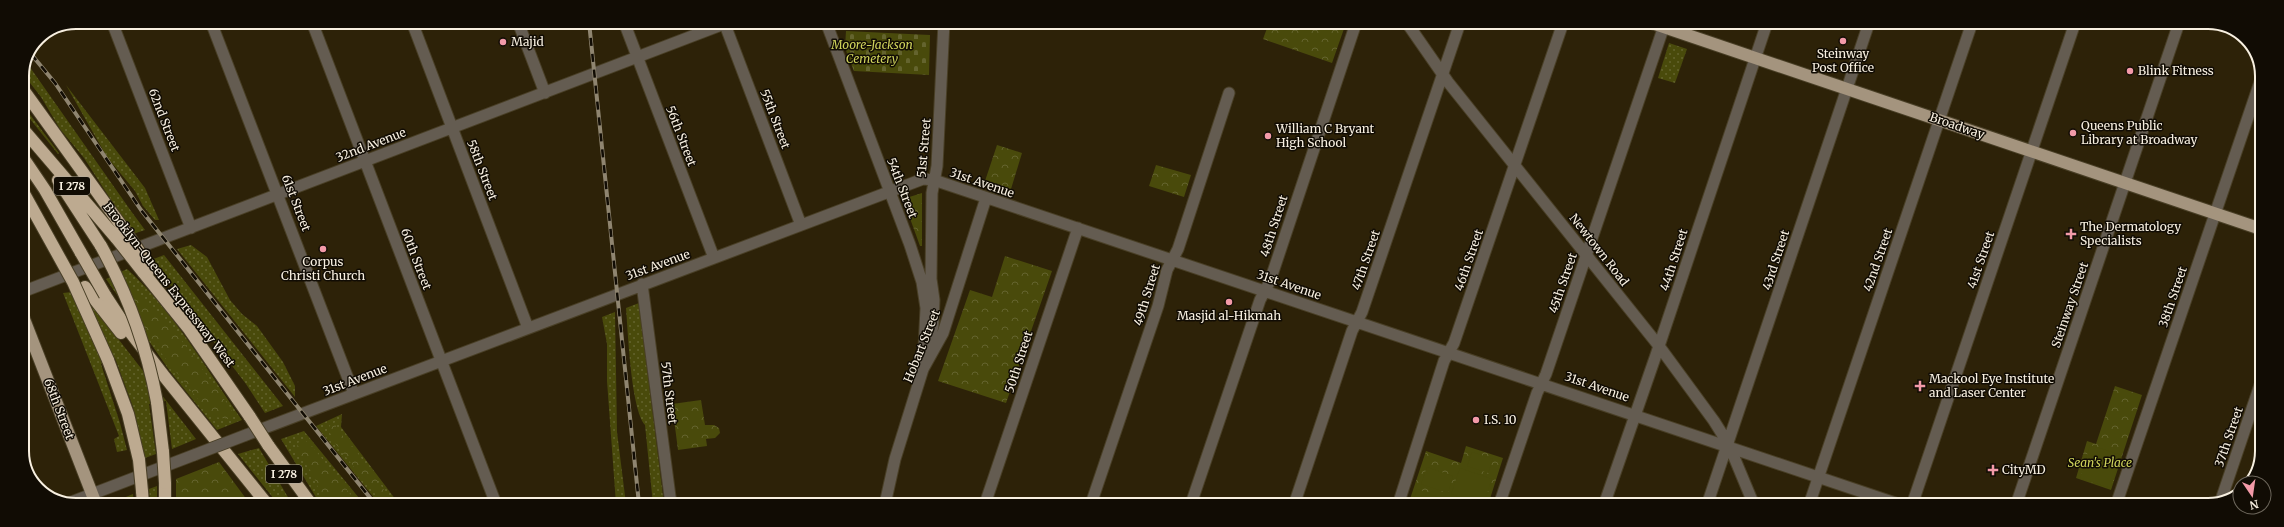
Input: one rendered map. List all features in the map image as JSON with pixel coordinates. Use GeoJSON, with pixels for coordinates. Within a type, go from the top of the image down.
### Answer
{"type":"FeatureCollection","features":[{"type":"Feature","properties":{"kind":"highway"},"geometry":{"type":"LineString","coordinates":[[29,98],[122,237]]}},
{"type":"Feature","properties":{"kind":"highway"},"geometry":{"type":"LineString","coordinates":[[29,99],[32,102]]}},
{"type":"Feature","properties":{"kind":"highway","name":"Brooklyn-Queens Expressway West"},"geometry":{"type":"LineString","coordinates":[[29,135],[122,237],[147,270],[250,417],[268,445],[298,498]]}},
{"type":"Feature","properties":{"kind":"highway"},"geometry":{"type":"LineString","coordinates":[[29,137],[102,246],[136,322],[157,402],[163,452],[165,498]]}},
{"type":"Feature","properties":{"kind":"highway","name":"I 278"},"geometry":{"type":"LineString","coordinates":[[29,166],[45,190],[105,295],[124,324],[262,498]]}},
{"type":"Feature","properties":{"kind":"highway"},"geometry":{"type":"LineString","coordinates":[[29,202],[73,282],[108,360],[128,414],[139,460],[143,498]]}},
{"type":"Feature","properties":{"kind":"highway"},"geometry":{"type":"LineString","coordinates":[[29,206],[85,287],[125,339],[164,376]]}},
{"type":"Feature","properties":{"kind":"highway"},"geometry":{"type":"LineString","coordinates":[[268,445],[307,498]]}},
{"type":"Feature","properties":{"kind":"highway"},"geometry":{"type":"LineString","coordinates":[[234,462],[255,498]]}},
{"type":"Feature","properties":{"kind":"main road","name":"Broadway"},"geometry":{"type":"LineString","coordinates":[[1675,29],[1755,58],[2255,227]]}},
{"type":"Feature","properties":{"kind":"main road","name":"68th Street"},"geometry":{"type":"LineString","coordinates":[[29,332],[94,498]]}},
{"type":"Feature","properties":{"kind":"street","name":"62nd Street"},"geometry":{"type":"LineString","coordinates":[[115,29],[190,228]]}},
{"type":"Feature","properties":{"kind":"street","name":"61st Street"},"geometry":{"type":"LineString","coordinates":[[214,29],[354,394]]}},
{"type":"Feature","properties":{"kind":"street","name":"60th Street"},"geometry":{"type":"LineString","coordinates":[[315,29],[494,498]]}},
{"type":"Feature","properties":{"kind":"street","name":"58th Street"},"geometry":{"type":"LineString","coordinates":[[415,29],[528,328]]}},
{"type":"Feature","properties":{"kind":"street"},"geometry":{"type":"LineString","coordinates":[[521,29],[545,93]]}},
{"type":"Feature","properties":{"kind":"street","name":"56th Street"},"geometry":{"type":"LineString","coordinates":[[627,29],[714,258]]}},
{"type":"Feature","properties":{"kind":"street","name":"32nd Avenue"},"geometry":{"type":"LineString","coordinates":[[29,289],[710,29]]}},
{"type":"Feature","properties":{"kind":"street","name":"55th Street"},"geometry":{"type":"LineString","coordinates":[[728,29],[801,225]]}},
{"type":"Feature","properties":{"kind":"street","name":"54th Street"},"geometry":{"type":"LineString","coordinates":[[829,29],[922,282],[926,308],[923,369]]}},
{"type":"Feature","properties":{"kind":"street","name":"51st Street"},"geometry":{"type":"LineString","coordinates":[[923,369],[934,326],[934,300],[931,279],[932,193],[937,166],[944,29]]}},
{"type":"Feature","properties":{"kind":"street","name":"48th Street"},"geometry":{"type":"LineString","coordinates":[[1193,498],[1260,300],[1270,281],[1354,29]]}},
{"type":"Feature","properties":{"kind":"street","name":"Newtown Road"},"geometry":{"type":"LineString","coordinates":[[1411,29],[1443,75],[1659,346],[1714,421],[1729,445],[1751,498]]}},
{"type":"Feature","properties":{"kind":"street","name":"47th Street"},"geometry":{"type":"LineString","coordinates":[[1296,498],[1352,331],[1362,312],[1458,29]]}},
{"type":"Feature","properties":{"kind":"street","name":"46th Street"},"geometry":{"type":"LineString","coordinates":[[1400,498],[1449,352],[1561,29]]}},
{"type":"Feature","properties":{"kind":"street","name":"45th Street"},"geometry":{"type":"LineString","coordinates":[[1501,498],[1587,255],[1663,29]]}},
{"type":"Feature","properties":{"kind":"street","name":"44th Street"},"geometry":{"type":"LineString","coordinates":[[1606,498],[1765,29]]}},
{"type":"Feature","properties":{"kind":"street","name":"43rd Street"},"geometry":{"type":"LineString","coordinates":[[1710,498],[1729,445],[1868,29]]}},
{"type":"Feature","properties":{"kind":"street","name":"42nd Street"},"geometry":{"type":"LineString","coordinates":[[1811,498],[1970,29]]}},
{"type":"Feature","properties":{"kind":"street","name":"41st Street"},"geometry":{"type":"LineString","coordinates":[[1914,498],[2073,29]]}},
{"type":"Feature","properties":{"kind":"street","name":"Steinway Street"},"geometry":{"type":"LineString","coordinates":[[2018,498],[2177,29]]}},
{"type":"Feature","properties":{"kind":"street","name":"49th Street"},"geometry":{"type":"LineString","coordinates":[[1093,498],[1229,93]]}},
{"type":"Feature","properties":{"kind":"street","name":"38th Street"},"geometry":{"type":"LineString","coordinates":[[2118,498],[2255,96]]}},
{"type":"Feature","properties":{"kind":"street","name":"31st Avenue"},"geometry":{"type":"LineString","coordinates":[[96,498],[194,455],[642,284],[923,179],[934,180],[1173,259],[1729,445],[1880,498]]}},
{"type":"Feature","properties":{"kind":"street","name":"Hobart Street"},"geometry":{"type":"LineString","coordinates":[[886,498],[894,459],[923,369],[943,332],[986,198]]}},
{"type":"Feature","properties":{"kind":"street","name":"50th Street"},"geometry":{"type":"LineString","coordinates":[[987,498],[1078,228]]}},
{"type":"Feature","properties":{"kind":"street","name":"57th Street"},"geometry":{"type":"LineString","coordinates":[[642,284],[670,498]]}},
{"type":"Feature","properties":{"kind":"street","name":"37th Street"},"geometry":{"type":"LineString","coordinates":[[2222,496],[2255,400]]}},
{"type":"Feature","properties":{"kind":"green space"},"geometry":{"type":"Polygon","coordinates":[[[1267,29],[1344,29],[1332,63],[1263,39],[1267,29]]]}},
{"type":"Feature","properties":{"kind":"green space","name":"Moore-Jackson Cemetery"},"geometry":{"type":"Polygon","coordinates":[[[846,31],[930,35],[929,75],[854,71],[845,48],[846,31]]]}},
{"type":"Feature","properties":{"kind":"green space"},"geometry":{"type":"Polygon","coordinates":[[[1669,43],[1687,49],[1675,83],[1658,78],[1669,43]]]}},
{"type":"Feature","properties":{"kind":"green space"},"geometry":{"type":"Polygon","coordinates":[[[30,67],[145,230],[133,234],[84,158],[60,129],[41,97],[29,82],[30,67]]]}},
{"type":"Feature","properties":{"kind":"green space"},"geometry":{"type":"Polygon","coordinates":[[[66,85],[145,188],[159,220],[155,220],[143,206],[135,191],[107,157],[66,85]]]}},
{"type":"Feature","properties":{"kind":"green space"},"geometry":{"type":"Polygon","coordinates":[[[29,113],[59,153],[58,154],[29,118],[29,113]]]}},
{"type":"Feature","properties":{"kind":"green space"},"geometry":{"type":"Polygon","coordinates":[[[997,145],[1022,153],[1011,189],[985,181],[997,145]]]}},
{"type":"Feature","properties":{"kind":"green space"},"geometry":{"type":"Polygon","coordinates":[[[1156,165],[1191,175],[1184,197],[1149,186],[1156,165]]]}},
{"type":"Feature","properties":{"kind":"green space"},"geometry":{"type":"Polygon","coordinates":[[[922,193],[922,246],[920,246],[903,199],[922,193]]]}},
{"type":"Feature","properties":{"kind":"green space"},"geometry":{"type":"Polygon","coordinates":[[[191,245],[207,257],[230,300],[242,314],[257,326],[283,362],[295,386],[295,397],[177,249],[191,245]]]}},
{"type":"Feature","properties":{"kind":"green space"},"geometry":{"type":"Polygon","coordinates":[[[164,255],[283,406],[265,413],[246,384],[151,260],[164,255]]]}},
{"type":"Feature","properties":{"kind":"green space"},"geometry":{"type":"Polygon","coordinates":[[[1005,256],[1052,271],[1006,403],[938,381],[970,290],[992,297],[1005,256]]]}},
{"type":"Feature","properties":{"kind":"green space"},"geometry":{"type":"Polygon","coordinates":[[[127,269],[159,302],[174,321],[242,420],[217,430],[169,370],[106,279],[127,269]]]}},
{"type":"Feature","properties":{"kind":"green space"},"geometry":{"type":"Polygon","coordinates":[[[120,277],[179,337],[232,410],[233,415],[228,419],[215,417],[204,407],[162,354],[138,319],[120,277]]]}},
{"type":"Feature","properties":{"kind":"green space"},"geometry":{"type":"Polygon","coordinates":[[[81,291],[196,439],[172,449],[166,401],[149,404],[156,454],[145,458],[133,407],[115,358],[101,364],[127,450],[117,452],[114,439],[119,436],[63,293],[81,291]]]}},
{"type":"Feature","properties":{"kind":"green space"},"geometry":{"type":"Polygon","coordinates":[[[639,303],[663,498],[652,498],[645,425],[640,416],[633,387],[626,308],[639,303]]]}},
{"type":"Feature","properties":{"kind":"green space"},"geometry":{"type":"Polygon","coordinates":[[[615,312],[617,432],[625,498],[616,498],[607,381],[607,344],[602,317],[615,312]]]}},
{"type":"Feature","properties":{"kind":"green space","name":"Sean's Place"},"geometry":{"type":"Polygon","coordinates":[[[2115,386],[2142,395],[2111,490],[2076,478],[2087,441],[2096,444],[2115,386]]]}},
{"type":"Feature","properties":{"kind":"green space"},"geometry":{"type":"Polygon","coordinates":[[[701,400],[705,425],[714,425],[719,428],[720,433],[715,438],[706,439],[707,446],[678,450],[672,404],[701,400]]]}},
{"type":"Feature","properties":{"kind":"green space"},"geometry":{"type":"Polygon","coordinates":[[[342,414],[341,427],[394,498],[374,498],[316,426],[342,414]]]}},
{"type":"Feature","properties":{"kind":"green space"},"geometry":{"type":"Polygon","coordinates":[[[336,422],[336,428],[354,448],[390,498],[378,498],[335,443],[328,429],[331,424],[336,422]]]}},
{"type":"Feature","properties":{"kind":"green space"},"geometry":{"type":"Polygon","coordinates":[[[304,431],[359,498],[316,498],[281,439],[304,431]]]}},
{"type":"Feature","properties":{"kind":"green space"},"geometry":{"type":"Polygon","coordinates":[[[299,441],[306,441],[312,446],[353,498],[322,498],[312,473],[296,450],[299,441]]]}},
{"type":"Feature","properties":{"kind":"green space"},"geometry":{"type":"Polygon","coordinates":[[[2090,445],[2121,455],[2111,488],[2080,479],[2090,445]]]}},
{"type":"Feature","properties":{"kind":"green space"},"geometry":{"type":"Polygon","coordinates":[[[1466,446],[1503,458],[1490,498],[1410,498],[1426,451],[1461,463],[1466,446]]]}},
{"type":"Feature","properties":{"kind":"green space"},"geometry":{"type":"Polygon","coordinates":[[[259,448],[288,498],[273,498],[238,454],[259,448]]]}},
{"type":"Feature","properties":{"kind":"green space"},"geometry":{"type":"Polygon","coordinates":[[[1472,452],[1493,459],[1488,473],[1467,466],[1472,452]]]}},
{"type":"Feature","properties":{"kind":"green space"},"geometry":{"type":"Polygon","coordinates":[[[219,462],[246,498],[176,498],[176,479],[219,462]]]}},
{"type":"Feature","properties":{"kind":"green space"},"geometry":{"type":"Polygon","coordinates":[[[1427,467],[1453,476],[1448,493],[1421,484],[1427,467]]]}},
{"type":"Feature","properties":{"kind":"green space"},"geometry":{"type":"Polygon","coordinates":[[[1460,468],[1492,479],[1485,498],[1463,498],[1451,494],[1460,468]]]}},
{"type":"Feature","properties":{"kind":"green space"},"geometry":{"type":"Polygon","coordinates":[[[157,486],[157,498],[150,498],[149,489],[157,486]]]}},
{"type":"Feature","properties":{"kind":"green space"},"geometry":{"type":"Polygon","coordinates":[[[1417,489],[1441,498],[1414,498],[1417,489]]]}},
{"type":"Feature","properties":{"kind":"green space"},"geometry":{"type":"Polygon","coordinates":[[[133,494],[133,498],[123,498],[133,494]]]}},
{"type":"Feature","properties":{"kind":"railway"},"geometry":{"type":"LineString","coordinates":[[590,29],[638,498]]}},
{"type":"Feature","properties":{"kind":"railway"},"geometry":{"type":"LineString","coordinates":[[33,57],[55,83],[141,210],[370,498]]}},
{"type":"Feature","properties":{"kind":"place","name":"Steinway Post Office"},"geometry":{"type":"Point","coordinates":[1843,41]}},
{"type":"Feature","properties":{"kind":"place","name":"Majid"},"geometry":{"type":"Point","coordinates":[503,42]}},
{"type":"Feature","properties":{"kind":"place","name":"Blink Fitness"},"geometry":{"type":"Point","coordinates":[2130,71]}},
{"type":"Feature","properties":{"kind":"place","name":"Queens Public Library at Broadway"},"geometry":{"type":"Point","coordinates":[2073,133]}},
{"type":"Feature","properties":{"kind":"place","name":"William C Bryant High School"},"geometry":{"type":"Point","coordinates":[1268,136]}},
{"type":"Feature","properties":{"kind":"place","name":"The Dermatology Specialists"},"geometry":{"type":"Point","coordinates":[2071,234]}},
{"type":"Feature","properties":{"kind":"place","name":"Corpus Christi Church"},"geometry":{"type":"Point","coordinates":[323,249]}},
{"type":"Feature","properties":{"kind":"place","name":"Masjid al-Hikmah"},"geometry":{"type":"Point","coordinates":[1229,302]}},
{"type":"Feature","properties":{"kind":"place","name":"Mackool Eye Institute and Laser Center"},"geometry":{"type":"Point","coordinates":[1920,386]}},
{"type":"Feature","properties":{"kind":"place","name":"I.S. 10"},"geometry":{"type":"Point","coordinates":[1476,420]}},
{"type":"Feature","properties":{"kind":"place","name":"CityMD"},"geometry":{"type":"Point","coordinates":[1993,470]}}]}
